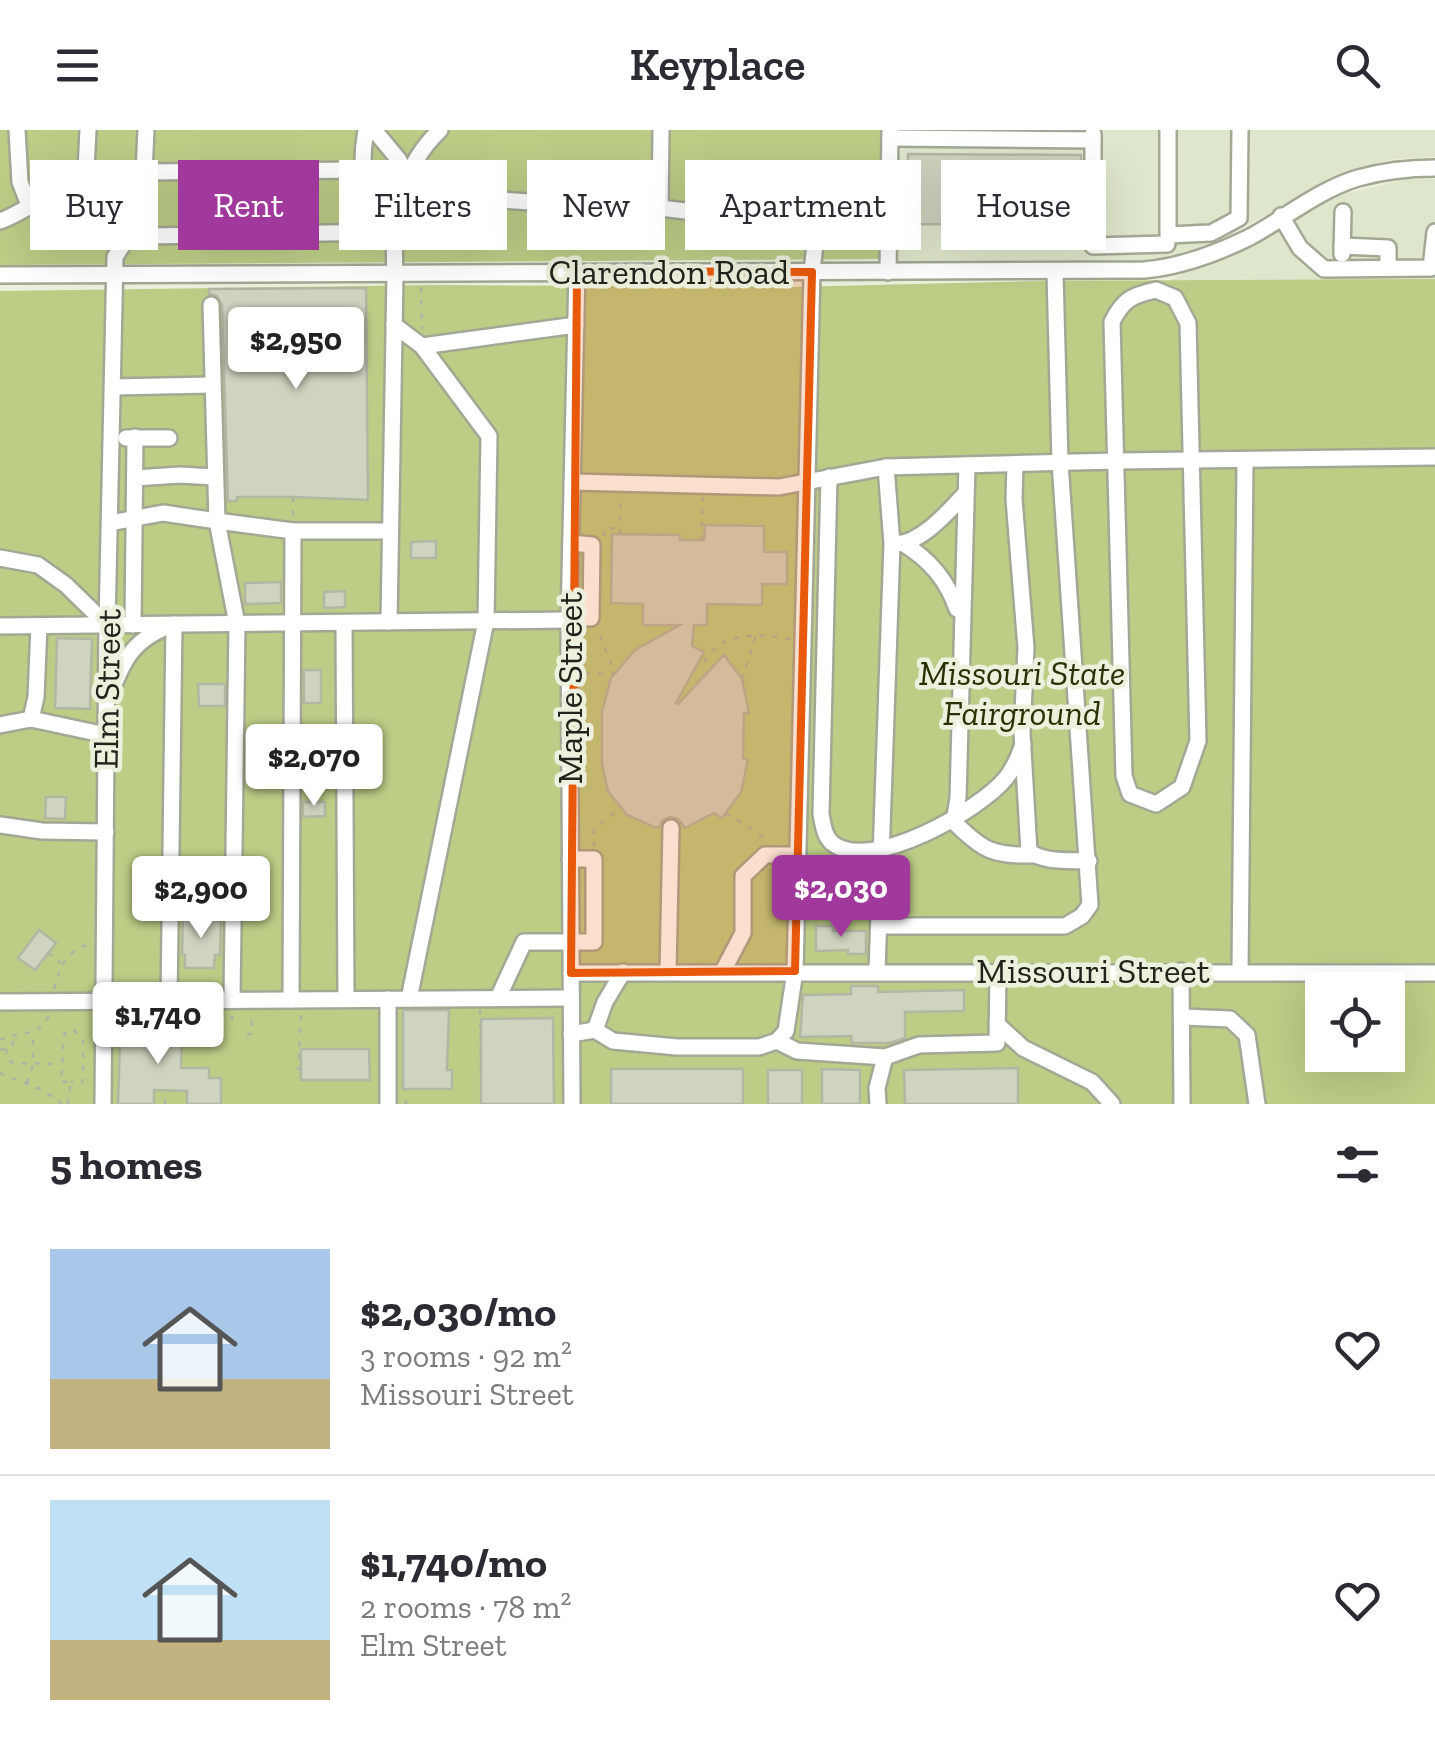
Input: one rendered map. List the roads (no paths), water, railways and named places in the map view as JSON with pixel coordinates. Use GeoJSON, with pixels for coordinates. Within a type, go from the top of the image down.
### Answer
{"type":"FeatureCollection","features":[{"type":"Feature","properties":{"kind":"street"},"geometry":{"type":"LineString","coordinates":[[0,222],[29,206],[20,182],[17,130]]}},
{"type":"Feature","properties":{"kind":"street"},"geometry":{"type":"LineString","coordinates":[[86,160],[88,130]]}},
{"type":"Feature","properties":{"kind":"street"},"geometry":{"type":"LineString","coordinates":[[145,160],[146,130]]}},
{"type":"Feature","properties":{"kind":"street"},"geometry":{"type":"LineString","coordinates":[[364,160],[366,130]]}},
{"type":"Feature","properties":{"kind":"street"},"geometry":{"type":"LineString","coordinates":[[374,130],[399,160]]}},
{"type":"Feature","properties":{"kind":"street"},"geometry":{"type":"LineString","coordinates":[[414,160],[440,130]]}},
{"type":"Feature","properties":{"kind":"street"},"geometry":{"type":"LineString","coordinates":[[661,160],[662,130]]}},
{"type":"Feature","properties":{"kind":"street"},"geometry":{"type":"LineString","coordinates":[[1168,130],[1169,268]]}},
{"type":"Feature","properties":{"kind":"street"},"geometry":{"type":"LineString","coordinates":[[888,272],[890,134],[1093,135],[1093,246],[1211,233],[1239,218],[1240,130]]}},
{"type":"Feature","properties":{"kind":"street","name":"Clarendon Road"},"geometry":{"type":"LineString","coordinates":[[0,275],[1055,273],[1169,268],[1250,237],[1355,179],[1410,168],[1435,168]]}},
{"type":"Feature","properties":{"kind":"street"},"geometry":{"type":"LineString","coordinates":[[158,172],[339,170]]}},
{"type":"Feature","properties":{"kind":"street"},"geometry":{"type":"LineString","coordinates":[[571,1034],[595,1030],[614,1042],[759,1048],[776,1041],[786,1031],[795,970],[816,234],[812,223],[788,215],[737,217],[665,209]]}},
{"type":"Feature","properties":{"kind":"street"},"geometry":{"type":"LineString","coordinates":[[1341,268],[1343,212]]}},
{"type":"Feature","properties":{"kind":"street"},"geometry":{"type":"LineString","coordinates":[[1282,216],[1300,248],[1324,270],[1432,268],[1435,232]]}},
{"type":"Feature","properties":{"kind":"street"},"geometry":{"type":"LineString","coordinates":[[158,237],[339,236]]}},
{"type":"Feature","properties":{"kind":"street"},"geometry":{"type":"LineString","coordinates":[[1342,246],[1388,248],[1388,268]]}},
{"type":"Feature","properties":{"kind":"street"},"geometry":{"type":"LineString","coordinates":[[115,274],[119,250]]}},
{"type":"Feature","properties":{"kind":"street"},"geometry":{"type":"LineString","coordinates":[[390,250],[395,274],[390,622]]}},
{"type":"Feature","properties":{"kind":"street","name":"Maple Street"},"geometry":{"type":"LineString","coordinates":[[572,1104],[569,618],[576,271]]}},
{"type":"Feature","properties":{"kind":"street"},"geometry":{"type":"LineString","coordinates":[[880,926],[1065,926],[1082,916],[1090,905],[1060,462],[1055,273]]}},
{"type":"Feature","properties":{"kind":"street","name":"Elm Street"},"geometry":{"type":"LineString","coordinates":[[103,1104],[115,274]]}},
{"type":"Feature","properties":{"kind":"street"},"geometry":{"type":"LineString","coordinates":[[1156,290],[1175,298],[1184,308],[1188,323],[1192,460],[1198,741],[1182,787],[1156,804],[1130,794],[1124,776],[1112,322],[1120,303],[1133,295],[1156,290]]}},
{"type":"Feature","properties":{"kind":"street"},"geometry":{"type":"LineString","coordinates":[[211,304],[217,521],[237,624],[232,1000]]}},
{"type":"Feature","properties":{"kind":"street"},"geometry":{"type":"LineString","coordinates":[[394,325],[422,346],[490,436],[486,621],[410,999]]}},
{"type":"Feature","properties":{"kind":"street"},"geometry":{"type":"LineString","coordinates":[[422,346],[576,325]]}},
{"type":"Feature","properties":{"kind":"street"},"geometry":{"type":"LineString","coordinates":[[113,386],[212,386]]}},
{"type":"Feature","properties":{"kind":"street"},"geometry":{"type":"LineString","coordinates":[[133,625],[135,437]]}},
{"type":"Feature","properties":{"kind":"street"},"geometry":{"type":"LineString","coordinates":[[112,439],[169,438]]}},
{"type":"Feature","properties":{"kind":"street"},"geometry":{"type":"LineString","coordinates":[[572,482],[779,488],[886,468],[1116,460],[1435,457]]}},
{"type":"Feature","properties":{"kind":"street"},"geometry":{"type":"LineString","coordinates":[[1240,972],[1245,460]]}},
{"type":"Feature","properties":{"kind":"street"},"geometry":{"type":"LineString","coordinates":[[1015,464],[1014,500],[1026,648],[1023,744],[1028,851],[1032,856]]}},
{"type":"Feature","properties":{"kind":"street"},"geometry":{"type":"LineString","coordinates":[[967,465],[958,798],[954,822],[982,847],[1000,856],[1088,861]]}},
{"type":"Feature","properties":{"kind":"street"},"geometry":{"type":"LineString","coordinates":[[877,971],[898,544],[886,468]]}},
{"type":"Feature","properties":{"kind":"street"},"geometry":{"type":"LineString","coordinates":[[135,478],[214,476]]}},
{"type":"Feature","properties":{"kind":"street"},"geometry":{"type":"LineString","coordinates":[[828,476],[821,814],[825,834],[845,849],[864,851],[910,842],[955,818],[1004,781],[1023,744]]}},
{"type":"Feature","properties":{"kind":"street"},"geometry":{"type":"LineString","coordinates":[[898,544],[931,527],[964,495]]}},
{"type":"Feature","properties":{"kind":"street"},"geometry":{"type":"LineString","coordinates":[[110,523],[163,513],[293,531],[389,531]]}},
{"type":"Feature","properties":{"kind":"street"},"geometry":{"type":"LineString","coordinates":[[293,531],[296,1000]]}},
{"type":"Feature","properties":{"kind":"street"},"geometry":{"type":"LineString","coordinates":[[898,544],[934,566],[951,592],[961,619]]}},
{"type":"Feature","properties":{"kind":"street"},"geometry":{"type":"LineString","coordinates":[[0,558],[38,565],[66,585],[107,625]]}},
{"type":"Feature","properties":{"kind":"street"},"geometry":{"type":"LineString","coordinates":[[68,626],[94,612],[108,577]]}},
{"type":"Feature","properties":{"kind":"street"},"geometry":{"type":"LineString","coordinates":[[0,626],[569,618]]}},
{"type":"Feature","properties":{"kind":"street"},"geometry":{"type":"LineString","coordinates":[[344,622],[346,1000]]}},
{"type":"Feature","properties":{"kind":"street"},"geometry":{"type":"LineString","coordinates":[[106,706],[121,664],[151,632],[174,624]]}},
{"type":"Feature","properties":{"kind":"street"},"geometry":{"type":"LineString","coordinates":[[169,1000],[174,624]]}},
{"type":"Feature","properties":{"kind":"street"},"geometry":{"type":"LineString","coordinates":[[32,719],[39,626]]}},
{"type":"Feature","properties":{"kind":"street"},"geometry":{"type":"LineString","coordinates":[[0,725],[32,719],[106,736]]}},
{"type":"Feature","properties":{"kind":"street"},"geometry":{"type":"LineString","coordinates":[[0,825],[42,832],[106,832]]}},
{"type":"Feature","properties":{"kind":"street"},"geometry":{"type":"LineString","coordinates":[[668,972],[671,828]]}},
{"type":"Feature","properties":{"kind":"street"},"geometry":{"type":"LineString","coordinates":[[724,971],[743,932],[744,876],[765,855],[798,855]]}},
{"type":"Feature","properties":{"kind":"street"},"geometry":{"type":"LineString","coordinates":[[498,998],[524,942],[594,942],[594,859],[570,859]]}},
{"type":"Feature","properties":{"kind":"street"},"geometry":{"type":"LineString","coordinates":[[776,1041],[797,1051],[886,1057],[919,1045],[996,1043],[998,971]]}},
{"type":"Feature","properties":{"kind":"street"},"geometry":{"type":"LineString","coordinates":[[1181,971],[1182,1104]]}},
{"type":"Feature","properties":{"kind":"street"},"geometry":{"type":"LineString","coordinates":[[595,1030],[622,972]]}},
{"type":"Feature","properties":{"kind":"street","name":"Missouri Street"},"geometry":{"type":"LineString","coordinates":[[571,973],[1435,973]]}},
{"type":"Feature","properties":{"kind":"street"},"geometry":{"type":"LineString","coordinates":[[0,1002],[570,998]]}},
{"type":"Feature","properties":{"kind":"street"},"geometry":{"type":"LineString","coordinates":[[388,999],[388,1104]]}},
{"type":"Feature","properties":{"kind":"street"},"geometry":{"type":"LineString","coordinates":[[1183,1017],[1230,1020],[1247,1036],[1257,1104]]}},
{"type":"Feature","properties":{"kind":"street"},"geometry":{"type":"LineString","coordinates":[[997,1024],[1023,1048],[1092,1082],[1112,1104]]}},
{"type":"Feature","properties":{"kind":"street"},"geometry":{"type":"LineString","coordinates":[[878,1104],[877,1088],[886,1057]]}},
{"type":"Feature","properties":{"kind":"park label","name":"Missouri State Fairground"},"geometry":{"type":"Point","coordinates":[1022,693]}}]}
